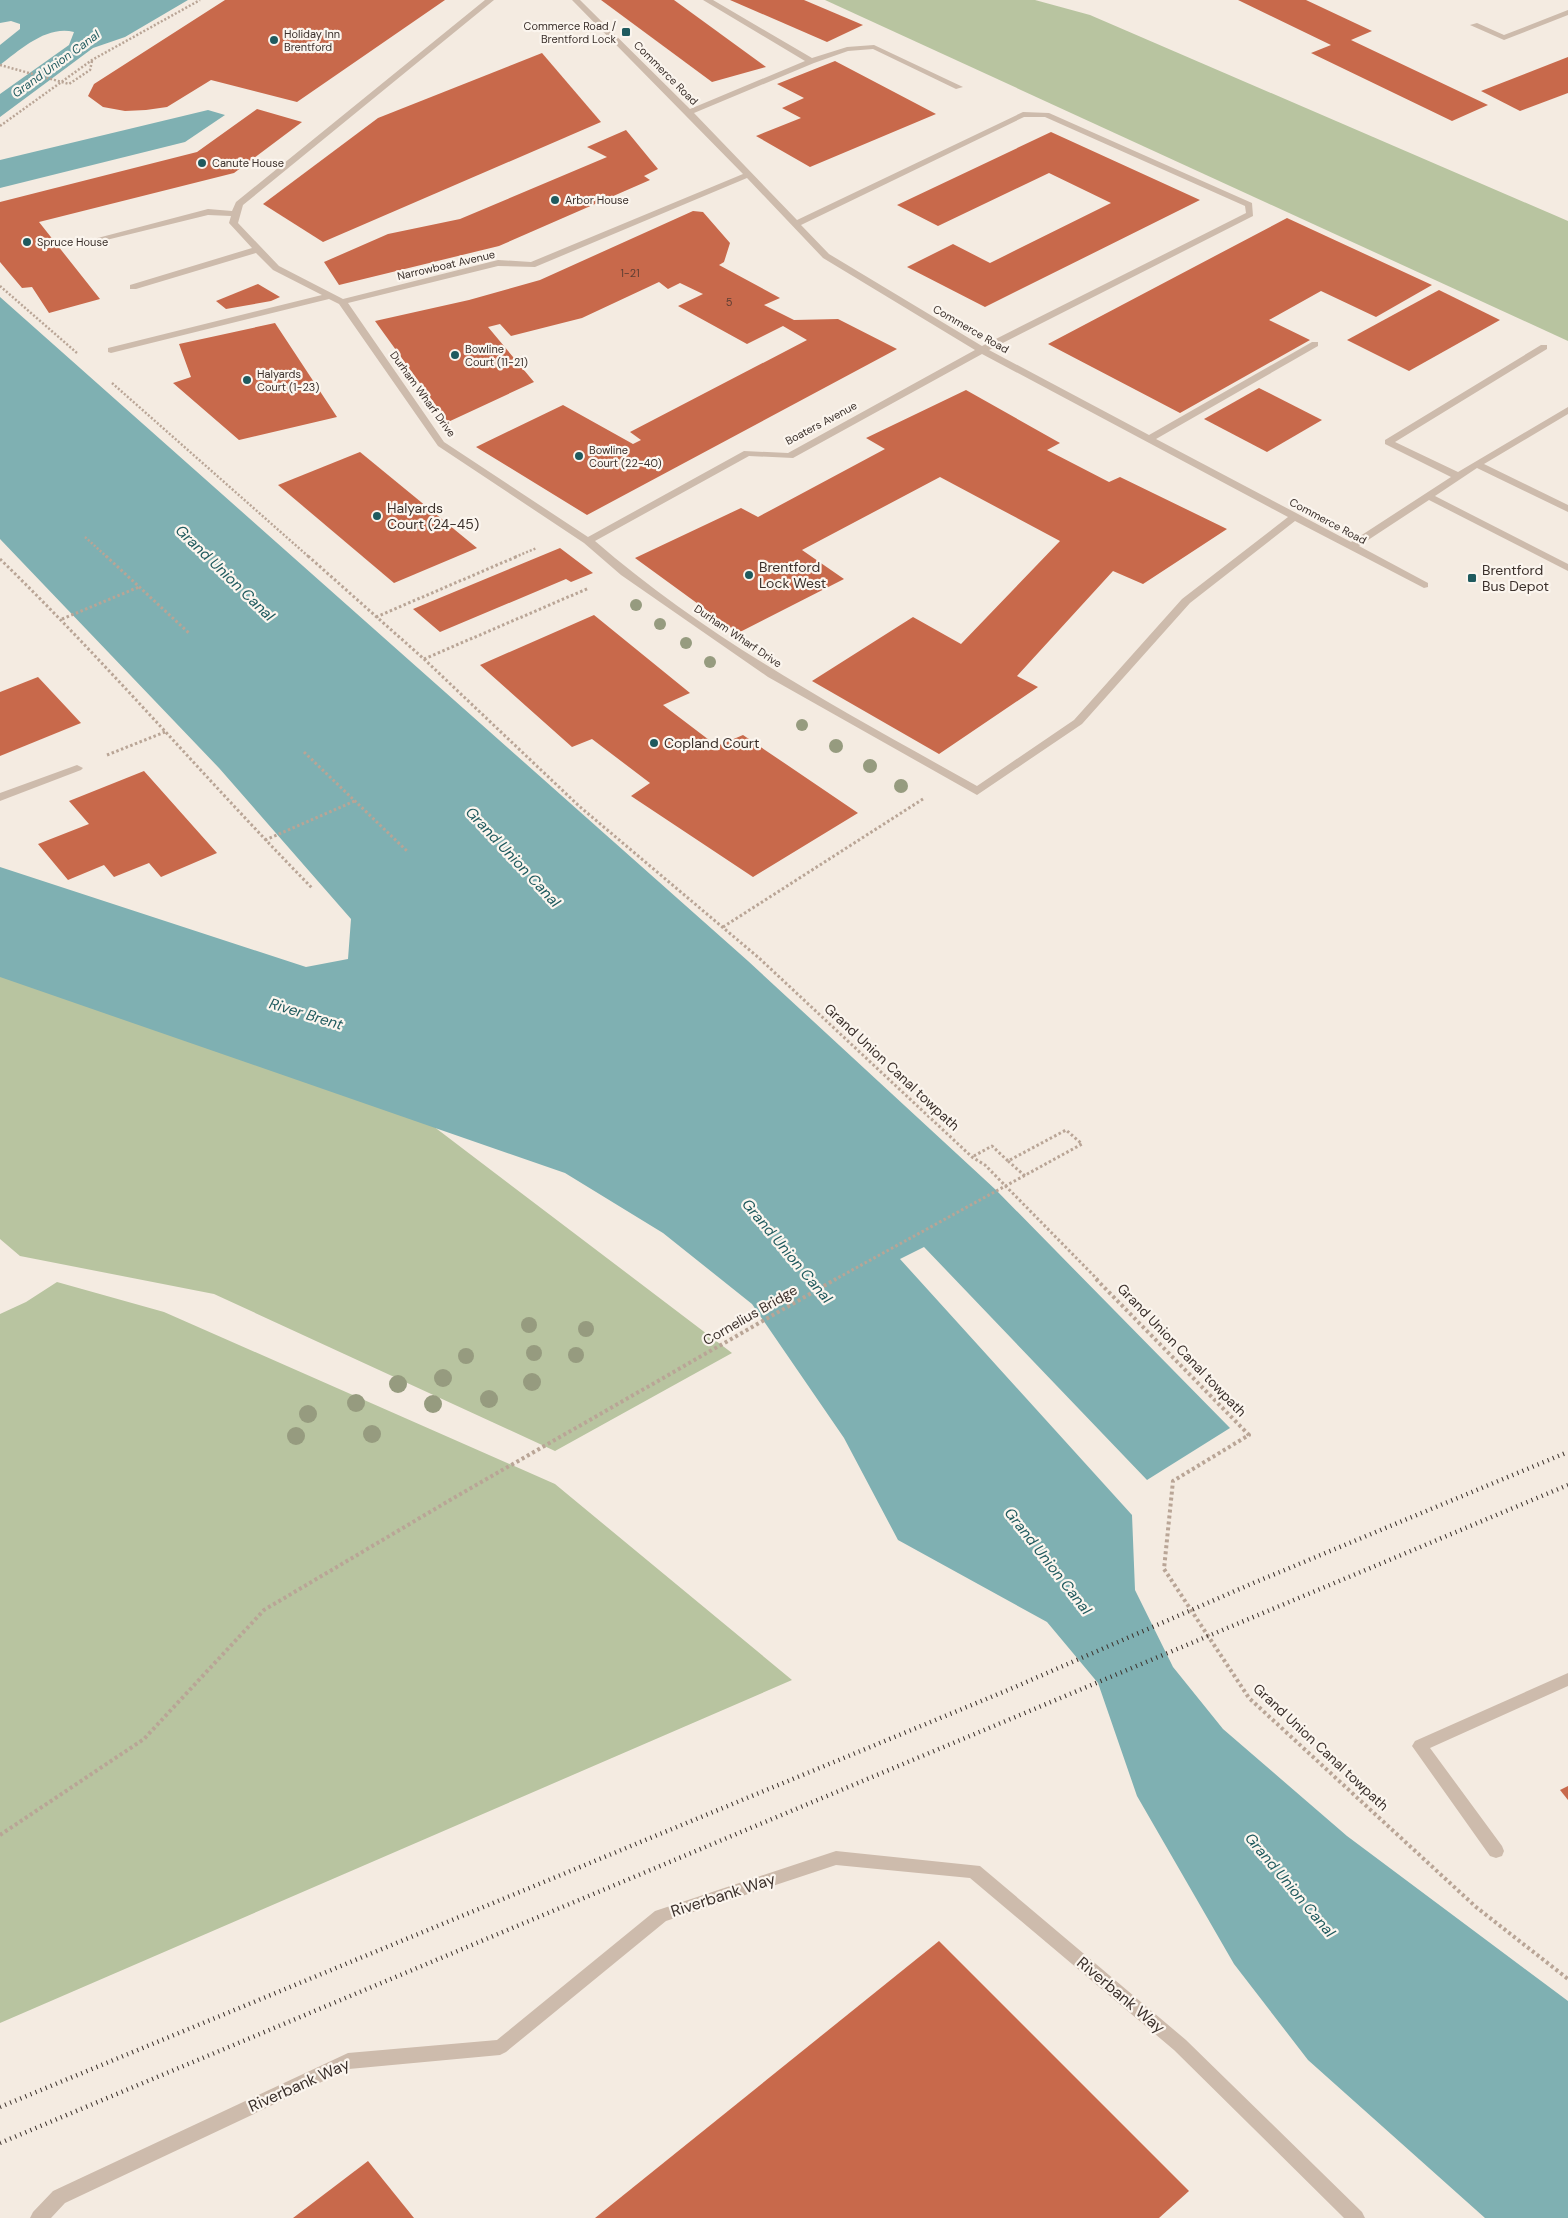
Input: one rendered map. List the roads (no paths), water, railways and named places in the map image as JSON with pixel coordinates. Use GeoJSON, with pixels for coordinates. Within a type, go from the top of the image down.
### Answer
{"type":"FeatureCollection","features":[{"type":"Feature","properties":{"kind":"street"},"geometry":{"type":"LineString","coordinates":[[94,240],[208,212],[236,214],[239,204],[490,0]]}},
{"type":"Feature","properties":{"kind":"street","name":"Commerce Road"},"geometry":{"type":"LineString","coordinates":[[576,0],[689,112],[826,256],[982,350],[1424,585]]}},
{"type":"Feature","properties":{"kind":"street"},"geometry":{"type":"LineString","coordinates":[[707,0],[811,61]]}},
{"type":"Feature","properties":{"kind":"street"},"geometry":{"type":"LineString","coordinates":[[1474,25],[1504,38],[1568,12]]}},
{"type":"Feature","properties":{"kind":"street"},"geometry":{"type":"LineString","coordinates":[[689,112],[811,61],[847,50],[874,47],[959,87]]}},
{"type":"Feature","properties":{"kind":"street","name":"Boaters Avenue"},"geometry":{"type":"LineString","coordinates":[[588,541],[747,454],[790,456],[982,350],[1250,214],[1249,205],[1046,115],[1023,114],[796,224]]}},
{"type":"Feature","properties":{"kind":"street","name":"Narrowboat Avenue"},"geometry":{"type":"LineString","coordinates":[[342,302],[498,263],[532,265],[749,174]]}},
{"type":"Feature","properties":{"kind":"street","name":"Durham Wharf Drive"},"geometry":{"type":"LineString","coordinates":[[236,214],[234,223],[276,268],[342,302],[441,444],[588,541],[624,573],[772,675],[977,792],[1078,722],[1186,601],[1295,516]]}},
{"type":"Feature","properties":{"kind":"street"},"geometry":{"type":"LineString","coordinates":[[133,287],[259,250]]}},
{"type":"Feature","properties":{"kind":"street"},"geometry":{"type":"LineString","coordinates":[[111,350],[330,296]]}},
{"type":"Feature","properties":{"kind":"street"},"geometry":{"type":"LineString","coordinates":[[1149,438],[1316,344]]}},
{"type":"Feature","properties":{"kind":"street"},"geometry":{"type":"LineString","coordinates":[[1458,476],[1388,442],[1544,347]]}},
{"type":"Feature","properties":{"kind":"street"},"geometry":{"type":"LineString","coordinates":[[1352,546],[1477,464],[1568,410]]}},
{"type":"Feature","properties":{"kind":"street"},"geometry":{"type":"LineString","coordinates":[[1477,464],[1568,509]]}},
{"type":"Feature","properties":{"kind":"street"},"geometry":{"type":"LineString","coordinates":[[1428,496],[1568,568]]}},
{"type":"Feature","properties":{"kind":"street"},"geometry":{"type":"LineString","coordinates":[[0,797],[77,768]]}},
{"type":"Feature","properties":{"kind":"street"},"geometry":{"type":"LineString","coordinates":[[1496,1851],[1420,1746],[1568,1679]]}},
{"type":"Feature","properties":{"kind":"street","name":"Riverbank Way"},"geometry":{"type":"LineString","coordinates":[[39,2218],[59,2197],[348,2061],[500,2047],[661,1916],[836,1858],[974,1871],[1180,2045],[1356,2218]]}},
{"type":"Feature","properties":{"kind":"water","name":"Grand Union Canal"},"geometry":{"type":"Polygon","coordinates":[[[0,0],[188,0],[125,37],[93,48],[0,117],[0,94],[69,45],[74,32],[54,32],[44,35],[0,65],[0,45],[20,29],[20,24],[11,21],[0,23],[0,0]]]}},
{"type":"Feature","properties":{"kind":"water"},"geometry":{"type":"Polygon","coordinates":[[[208,110],[225,115],[185,142],[0,188],[0,160],[208,110]]]}},
{"type":"Feature","properties":{"kind":"water"},"geometry":{"type":"Polygon","coordinates":[[[0,297],[748,961],[996,1190],[1230,1428],[1147,1480],[924,1247],[900,1259],[1132,1515],[1135,1590],[1173,1667],[1223,1729],[1347,1836],[1568,2001],[1568,2218],[1485,2218],[1308,2060],[1234,1964],[1137,1796],[1098,1683],[1047,1622],[898,1540],[844,1438],[752,1304],[663,1233],[565,1173],[0,977],[0,867],[306,967],[348,959],[351,919],[219,768],[0,539],[0,297]]]}},
{"type":"Feature","properties":{"kind":"railway"},"geometry":{"type":"LineString","coordinates":[[0,2107],[1008,1690],[1251,1584],[1568,1452]]}},
{"type":"Feature","properties":{"kind":"railway"},"geometry":{"type":"LineString","coordinates":[[0,2143],[1568,1485]]}},
{"type":"Feature","properties":{"kind":"place","name":"Commerce Road / Brentford Lock"},"geometry":{"type":"Point","coordinates":[626,32]}},
{"type":"Feature","properties":{"kind":"place","name":"Holiday Inn Brentford"},"geometry":{"type":"Point","coordinates":[274,40]}},
{"type":"Feature","properties":{"kind":"place","name":"Canute House"},"geometry":{"type":"Point","coordinates":[202,163]}},
{"type":"Feature","properties":{"kind":"place","name":"Arbor House"},"geometry":{"type":"Point","coordinates":[555,200]}},
{"type":"Feature","properties":{"kind":"place","name":"Spruce House"},"geometry":{"type":"Point","coordinates":[27,242]}},
{"type":"Feature","properties":{"kind":"place","name":"Bowline Court (11-21)"},"geometry":{"type":"Point","coordinates":[455,355]}},
{"type":"Feature","properties":{"kind":"place","name":"Halyards Court (1-23)"},"geometry":{"type":"Point","coordinates":[247,380]}},
{"type":"Feature","properties":{"kind":"place","name":"Bowline Court (22-40)"},"geometry":{"type":"Point","coordinates":[579,456]}},
{"type":"Feature","properties":{"kind":"place","name":"Halyards Court (24-45)"},"geometry":{"type":"Point","coordinates":[377,516]}},
{"type":"Feature","properties":{"kind":"place","name":"Brentford Lock West"},"geometry":{"type":"Point","coordinates":[749,575]}},
{"type":"Feature","properties":{"kind":"place","name":"Brentford Bus Depot"},"geometry":{"type":"Point","coordinates":[1472,578]}},
{"type":"Feature","properties":{"kind":"place","name":"Copland Court"},"geometry":{"type":"Point","coordinates":[654,743]}},
{"type":"Feature","properties":{"kind":"water label","name":"River Brent"},"geometry":{"type":"Point","coordinates":[306,1014]}}]}
